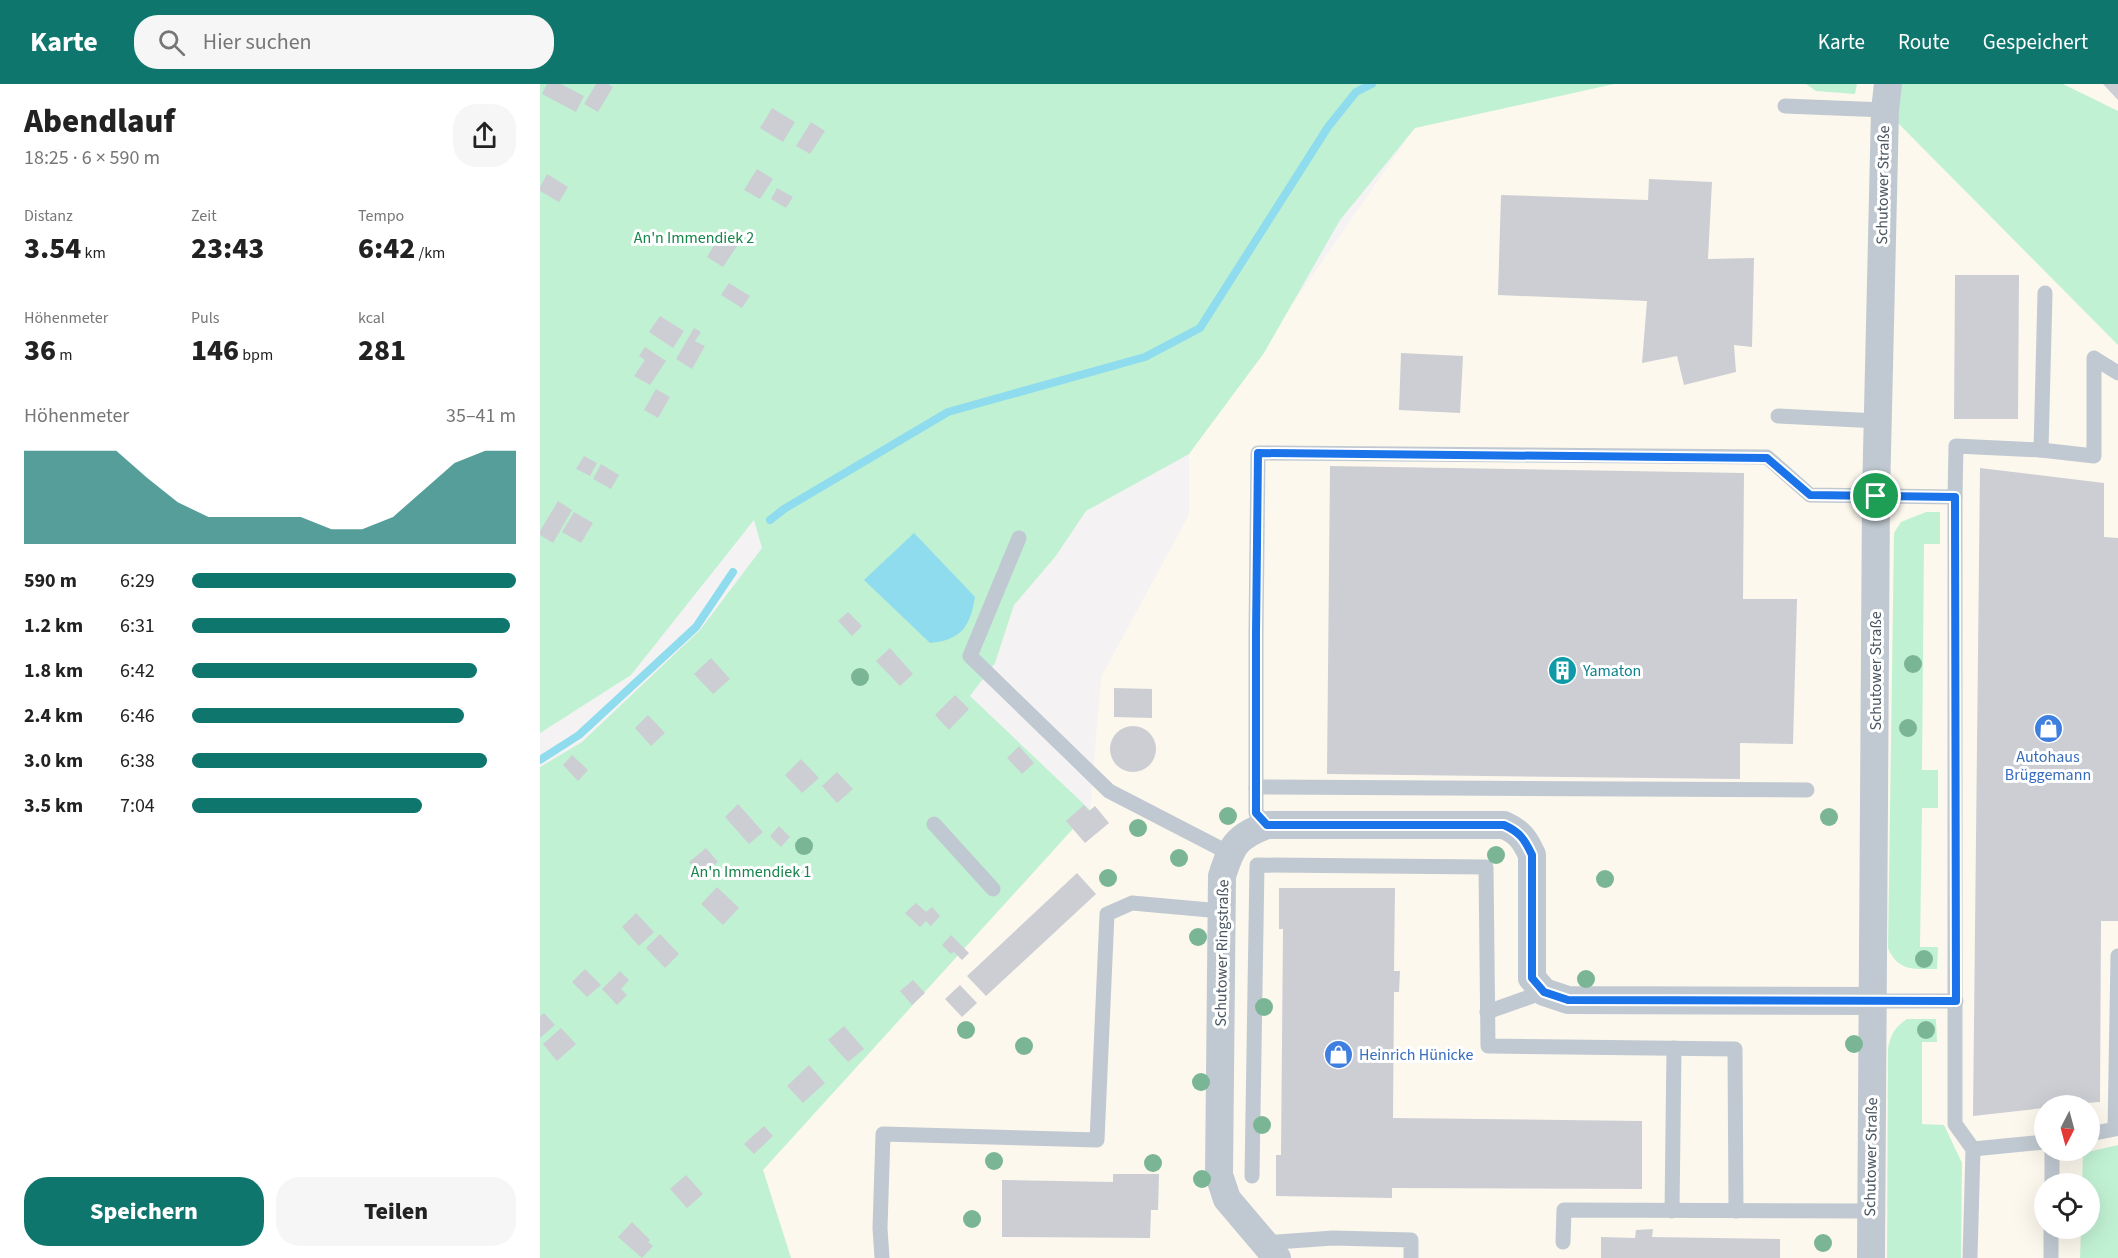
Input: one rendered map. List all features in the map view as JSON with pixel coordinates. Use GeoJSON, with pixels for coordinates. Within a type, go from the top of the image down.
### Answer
{"type":"FeatureCollection","features":[{"type":"Feature","properties":{"kind":"street","name":"Schutower Straße"},"geometry":{"type":"LineString","coordinates":[[1870,1258],[1874,1001],[1876,496],[1886,97]]}},
{"type":"Feature","properties":{"kind":"street"},"geometry":{"type":"LineString","coordinates":[[1229,853],[1238,840],[1267,825],[1504,825],[1517,831],[1526,841],[1532,855],[1532,978],[1544,992],[1568,1000],[1874,1001]]}},
{"type":"Feature","properties":{"kind":"street","name":"Schutower Ringstraße"},"geometry":{"type":"LineString","coordinates":[[1229,853],[1222,876],[1219,1175],[1227,1200],[1271,1250]]}},
{"type":"Feature","properties":{"kind":"lane"},"geometry":{"type":"LineString","coordinates":[[1785,106],[1886,97]]}},
{"type":"Feature","properties":{"kind":"lane"},"geometry":{"type":"LineString","coordinates":[[2041,450],[2045,293]]}},
{"type":"Feature","properties":{"kind":"lane"},"geometry":{"type":"LineString","coordinates":[[1970,1258],[1973,1149],[1955,1124],[1956,446],[2041,450],[2094,456],[2094,358],[2118,373]]}},
{"type":"Feature","properties":{"kind":"lane"},"geometry":{"type":"LineString","coordinates":[[1779,416],[1878,421]]}},
{"type":"Feature","properties":{"kind":"lane"},"geometry":{"type":"LineString","coordinates":[[1267,825],[1256,813],[1258,453],[1767,458],[1810,495],[1955,497]]}},
{"type":"Feature","properties":{"kind":"lane"},"geometry":{"type":"LineString","coordinates":[[1019,538],[970,656],[1109,791],[1229,853]]}},
{"type":"Feature","properties":{"kind":"lane"},"geometry":{"type":"LineString","coordinates":[[1256,788],[1808,790]]}},
{"type":"Feature","properties":{"kind":"lane"},"geometry":{"type":"LineString","coordinates":[[934,824],[993,889]]}},
{"type":"Feature","properties":{"kind":"lane"},"geometry":{"type":"LineString","coordinates":[[1252,1176],[1257,865],[1486,867],[1488,1046],[1735,1049],[1736,1211]]}},
{"type":"Feature","properties":{"kind":"lane"},"geometry":{"type":"LineString","coordinates":[[882,1258],[880,1228],[883,1134],[1097,1140],[1107,914],[1132,903],[1221,911]]}},
{"type":"Feature","properties":{"kind":"lane"},"geometry":{"type":"LineString","coordinates":[[2100,1132],[2115,1129],[2118,956]]}},
{"type":"Feature","properties":{"kind":"lane"},"geometry":{"type":"LineString","coordinates":[[1488,1012],[1544,992]]}},
{"type":"Feature","properties":{"kind":"lane"},"geometry":{"type":"LineString","coordinates":[[1874,1001],[1956,1001]]}},
{"type":"Feature","properties":{"kind":"lane"},"geometry":{"type":"LineString","coordinates":[[1672,1211],[1674,1048]]}},
{"type":"Feature","properties":{"kind":"lane"},"geometry":{"type":"LineString","coordinates":[[1973,1149],[2034,1143]]}},
{"type":"Feature","properties":{"kind":"lane"},"geometry":{"type":"LineString","coordinates":[[1563,1242],[1564,1210],[1871,1211]]}},
{"type":"Feature","properties":{"kind":"lane"},"geometry":{"type":"LineString","coordinates":[[1271,1250],[1333,1238],[1411,1240],[1411,1258]]}},
{"type":"Feature","properties":{"kind":"lane"},"geometry":{"type":"LineString","coordinates":[[2050,1258],[2051,1239]]}},
{"type":"Feature","properties":{"kind":"shaded area"},"geometry":{"type":"Polygon","coordinates":[[[1609,84],[2118,84],[2118,1258],[791,1258],[763,1170],[1090,810],[1101,677],[1189,515],[1189,454],[1415,127],[1609,84]]]}},
{"type":"Feature","properties":{"kind":"green space"},"geometry":{"type":"Polygon","coordinates":[[[540,84],[1614,84],[1415,128],[1340,220],[1264,353],[1189,454],[1086,511],[1055,557],[1014,605],[995,663],[970,696],[1090,810],[763,1170],[791,1258],[540,1258],[540,767],[582,742],[700,630],[762,548],[754,520],[631,675],[540,733],[540,84]]]}},
{"type":"Feature","properties":{"kind":"green space"},"geometry":{"type":"Polygon","coordinates":[[[1806,84],[1857,84],[1855,94],[1816,91],[1806,84]]]}},
{"type":"Feature","properties":{"kind":"green space"},"geometry":{"type":"Polygon","coordinates":[[[1888,84],[2063,84],[2118,111],[2118,345],[1885,110],[1888,84]]]}},
{"type":"Feature","properties":{"kind":"green space"},"geometry":{"type":"Polygon","coordinates":[[[1926,512],[1940,512],[1940,544],[1924,544],[1922,770],[1938,770],[1938,808],[1922,808],[1920,947],[1938,947],[1937,969],[1914,969],[1897,961],[1888,948],[1894,533],[1901,522],[1926,512]]]}},
{"type":"Feature","properties":{"kind":"green space"},"geometry":{"type":"Polygon","coordinates":[[[1907,1019],[1936,1019],[1937,1042],[1922,1042],[1922,1124],[1944,1125],[1962,1163],[1961,1258],[1887,1258],[1888,1048],[1894,1031],[1907,1019]]]}},
{"type":"Feature","properties":{"kind":"green space"},"geometry":{"type":"Polygon","coordinates":[[[2118,1145],[2118,1258],[2080,1258],[2081,1239],[2100,1239],[2100,1173],[2082,1173],[2083,1161],[2100,1161],[2100,1149],[2118,1145]]]}},
{"type":"Feature","properties":{"kind":"water"},"geometry":{"type":"Polygon","coordinates":[[[914,533],[975,597],[967,624],[957,635],[949,639],[930,643],[864,580],[914,533]]]}},
{"type":"Feature","properties":{"kind":"building"},"geometry":{"type":"Polygon","coordinates":[[[547,84],[561,84],[584,96],[576,112],[542,94],[547,84]]]}},
{"type":"Feature","properties":{"kind":"building"},"geometry":{"type":"Polygon","coordinates":[[[596,84],[608,84],[613,87],[598,112],[584,104],[596,84]]]}},
{"type":"Feature","properties":{"kind":"building"},"geometry":{"type":"Polygon","coordinates":[[[2103,84],[2118,84],[2118,100],[2103,84]]]}},
{"type":"Feature","properties":{"kind":"building"},"geometry":{"type":"Polygon","coordinates":[[[772,108],[795,122],[783,142],[760,128],[772,108]]]}},
{"type":"Feature","properties":{"kind":"building"},"geometry":{"type":"Polygon","coordinates":[[[811,122],[825,131],[810,154],[796,146],[811,122]]]}},
{"type":"Feature","properties":{"kind":"building"},"geometry":{"type":"Polygon","coordinates":[[[757,169],[773,179],[760,199],[744,190],[757,169]]]}},
{"type":"Feature","properties":{"kind":"building"},"geometry":{"type":"Polygon","coordinates":[[[547,174],[568,187],[559,202],[540,191],[547,174]]]}},
{"type":"Feature","properties":{"kind":"building"},"geometry":{"type":"Polygon","coordinates":[[[1649,179],[1712,182],[1708,259],[1754,258],[1752,347],[1734,345],[1736,372],[1684,385],[1677,356],[1642,363],[1647,301],[1498,295],[1501,195],[1648,200],[1649,179]]]}},
{"type":"Feature","properties":{"kind":"building"},"geometry":{"type":"Polygon","coordinates":[[[777,188],[793,197],[786,208],[771,199],[777,188]]]}},
{"type":"Feature","properties":{"kind":"building"},"geometry":{"type":"Polygon","coordinates":[[[720,235],[737,246],[723,267],[707,257],[720,235]]]}},
{"type":"Feature","properties":{"kind":"building"},"geometry":{"type":"Polygon","coordinates":[[[1955,275],[2019,275],[2018,419],[1954,419],[1955,275]]]}},
{"type":"Feature","properties":{"kind":"building"},"geometry":{"type":"Polygon","coordinates":[[[729,283],[750,296],[742,308],[721,295],[729,283]]]}},
{"type":"Feature","properties":{"kind":"building"},"geometry":{"type":"Polygon","coordinates":[[[660,316],[684,331],[673,348],[649,332],[660,316]]]}},
{"type":"Feature","properties":{"kind":"building"},"geometry":{"type":"Polygon","coordinates":[[[694,328],[701,332],[695,341],[705,346],[692,369],[676,359],[694,328]]]}},
{"type":"Feature","properties":{"kind":"building"},"geometry":{"type":"Polygon","coordinates":[[[645,347],[666,361],[650,385],[634,376],[645,360],[639,356],[645,347]]]}},
{"type":"Feature","properties":{"kind":"building"},"geometry":{"type":"Polygon","coordinates":[[[1401,353],[1463,356],[1460,413],[1399,410],[1401,353]]]}},
{"type":"Feature","properties":{"kind":"building"},"geometry":{"type":"Polygon","coordinates":[[[656,389],[670,397],[658,418],[644,410],[656,389]]]}},
{"type":"Feature","properties":{"kind":"building"},"geometry":{"type":"Polygon","coordinates":[[[584,456],[597,463],[590,476],[576,469],[584,456]]]}},
{"type":"Feature","properties":{"kind":"building"},"geometry":{"type":"Polygon","coordinates":[[[601,464],[619,475],[611,489],[593,479],[601,464]]]}},
{"type":"Feature","properties":{"kind":"building","name":"Yamaton"},"geometry":{"type":"Polygon","coordinates":[[[1330,466],[1744,473],[1743,599],[1797,599],[1793,744],[1740,743],[1740,779],[1327,774],[1330,466]]]}},
{"type":"Feature","properties":{"kind":"building","name":"Autohaus Brüggemann"},"geometry":{"type":"Polygon","coordinates":[[[1980,468],[2104,483],[2104,537],[2118,538],[2118,921],[2101,921],[2100,1102],[2100,1095],[2034,1095],[2034,1109],[1973,1116],[1980,468]]]}},
{"type":"Feature","properties":{"kind":"building"},"geometry":{"type":"Polygon","coordinates":[[[558,501],[572,510],[553,543],[540,535],[540,531],[558,501]]]}},
{"type":"Feature","properties":{"kind":"building"},"geometry":{"type":"Polygon","coordinates":[[[574,512],[593,523],[581,543],[562,532],[574,512]]]}},
{"type":"Feature","properties":{"kind":"building"},"geometry":{"type":"Polygon","coordinates":[[[848,612],[862,626],[852,636],[838,621],[848,612]]]}},
{"type":"Feature","properties":{"kind":"building"},"geometry":{"type":"Polygon","coordinates":[[[890,648],[913,674],[900,686],[876,661],[890,648]]]}},
{"type":"Feature","properties":{"kind":"building"},"geometry":{"type":"Polygon","coordinates":[[[711,658],[730,679],[713,694],[694,674],[711,658]]]}},
{"type":"Feature","properties":{"kind":"building"},"geometry":{"type":"Polygon","coordinates":[[[1114,688],[1152,689],[1152,718],[1114,717],[1114,688]]]}},
{"type":"Feature","properties":{"kind":"building"},"geometry":{"type":"Polygon","coordinates":[[[955,695],[969,709],[949,730],[935,715],[955,695]]]}},
{"type":"Feature","properties":{"kind":"building"},"geometry":{"type":"Polygon","coordinates":[[[648,715],[665,733],[651,746],[635,728],[648,715]]]}},
{"type":"Feature","properties":{"kind":"building"},"geometry":{"type":"Polygon","coordinates":[[[1133,726],[1149,733],[1156,749],[1149,765],[1133,772],[1117,765],[1110,749],[1117,733],[1133,726]]]}},
{"type":"Feature","properties":{"kind":"building"},"geometry":{"type":"Polygon","coordinates":[[[1019,746],[1034,763],[1022,774],[1007,758],[1019,746]]]}},
{"type":"Feature","properties":{"kind":"building"},"geometry":{"type":"Polygon","coordinates":[[[572,755],[588,770],[578,781],[563,765],[572,755]]]}},
{"type":"Feature","properties":{"kind":"building"},"geometry":{"type":"Polygon","coordinates":[[[801,759],[819,778],[802,793],[785,775],[801,759]]]}},
{"type":"Feature","properties":{"kind":"building"},"geometry":{"type":"Polygon","coordinates":[[[837,772],[853,789],[837,803],[822,786],[837,772]]]}},
{"type":"Feature","properties":{"kind":"building"},"geometry":{"type":"Polygon","coordinates":[[[738,804],[763,832],[749,844],[725,817],[738,804]]]}},
{"type":"Feature","properties":{"kind":"building"},"geometry":{"type":"Polygon","coordinates":[[[1084,805],[1089,811],[1095,806],[1109,823],[1085,843],[1066,821],[1084,805]]]}},
{"type":"Feature","properties":{"kind":"building"},"geometry":{"type":"Polygon","coordinates":[[[779,826],[790,837],[781,847],[770,836],[779,826]]]}},
{"type":"Feature","properties":{"kind":"building"},"geometry":{"type":"Polygon","coordinates":[[[706,848],[718,862],[701,876],[689,862],[706,848]]]}},
{"type":"Feature","properties":{"kind":"building"},"geometry":{"type":"Polygon","coordinates":[[[1077,873],[1096,894],[986,996],[967,976],[1077,873]]]}},
{"type":"Feature","properties":{"kind":"building"},"geometry":{"type":"Polygon","coordinates":[[[717,887],[739,908],[723,925],[701,904],[717,887]]]}},
{"type":"Feature","properties":{"kind":"building","name":"Heinrich Hünicke"},"geometry":{"type":"Polygon","coordinates":[[[1279,888],[1395,888],[1394,971],[1400,971],[1399,992],[1394,992],[1393,1118],[1642,1121],[1642,1189],[1392,1188],[1392,1198],[1276,1196],[1276,1155],[1281,1155],[1283,929],[1279,929],[1279,888]]]}},
{"type":"Feature","properties":{"kind":"building"},"geometry":{"type":"Polygon","coordinates":[[[916,903],[926,912],[932,907],[940,916],[931,926],[926,921],[920,927],[905,913],[916,903]]]}},
{"type":"Feature","properties":{"kind":"building"},"geometry":{"type":"Polygon","coordinates":[[[636,913],[654,932],[639,946],[622,927],[636,913]]]}},
{"type":"Feature","properties":{"kind":"building"},"geometry":{"type":"Polygon","coordinates":[[[660,934],[679,954],[665,968],[646,948],[660,934]]]}},
{"type":"Feature","properties":{"kind":"building"},"geometry":{"type":"Polygon","coordinates":[[[951,935],[969,953],[962,960],[942,945],[951,935]]]}},
{"type":"Feature","properties":{"kind":"building"},"geometry":{"type":"Polygon","coordinates":[[[585,969],[601,985],[587,997],[572,982],[585,969]]]}},
{"type":"Feature","properties":{"kind":"building"},"geometry":{"type":"Polygon","coordinates":[[[620,971],[629,980],[621,989],[627,995],[617,1005],[602,989],[620,971]]]}},
{"type":"Feature","properties":{"kind":"building"},"geometry":{"type":"Polygon","coordinates":[[[913,980],[925,993],[912,1005],[900,991],[913,980]]]}},
{"type":"Feature","properties":{"kind":"building"},"geometry":{"type":"Polygon","coordinates":[[[960,985],[977,1003],[962,1017],[945,999],[960,985]]]}},
{"type":"Feature","properties":{"kind":"building"},"geometry":{"type":"Polygon","coordinates":[[[544,1013],[555,1025],[540,1038],[540,1016],[544,1013]]]}},
{"type":"Feature","properties":{"kind":"building"},"geometry":{"type":"Polygon","coordinates":[[[844,1026],[864,1049],[848,1062],[828,1040],[844,1026]]]}},
{"type":"Feature","properties":{"kind":"building"},"geometry":{"type":"Polygon","coordinates":[[[561,1028],[576,1044],[557,1061],[543,1044],[561,1028]]]}},
{"type":"Feature","properties":{"kind":"building"},"geometry":{"type":"Polygon","coordinates":[[[809,1065],[825,1083],[803,1103],[787,1086],[809,1065]]]}},
{"type":"Feature","properties":{"kind":"building"},"geometry":{"type":"Polygon","coordinates":[[[764,1126],[773,1136],[754,1154],[744,1144],[764,1126]]]}},
{"type":"Feature","properties":{"kind":"building"},"geometry":{"type":"Polygon","coordinates":[[[1113,1174],[1159,1174],[1158,1210],[1151,1210],[1150,1238],[1002,1237],[1002,1180],[1113,1182],[1113,1174]]]}},
{"type":"Feature","properties":{"kind":"building"},"geometry":{"type":"Polygon","coordinates":[[[686,1175],[703,1194],[687,1208],[670,1189],[686,1175]]]}},
{"type":"Feature","properties":{"kind":"building"},"geometry":{"type":"Polygon","coordinates":[[[632,1222],[653,1246],[642,1258],[618,1237],[632,1222]]]}},
{"type":"Feature","properties":{"kind":"building"},"geometry":{"type":"Polygon","coordinates":[[[1653,1229],[1652,1237],[1780,1239],[1780,1258],[1601,1258],[1601,1237],[1635,1238],[1636,1230],[1653,1229]]]}},
{"type":"Feature","properties":{"kind":"waterway"},"geometry":{"type":"LineString","coordinates":[[770,520],[784,509],[948,412],[1145,357],[1200,328],[1328,127],[1356,92],[1372,84]]}},
{"type":"Feature","properties":{"kind":"waterway"},"geometry":{"type":"LineString","coordinates":[[540,760],[579,735],[696,627],[733,572]]}},
{"type":"Feature","properties":{"kind":"place","name":"Yamaton"},"geometry":{"type":"Point","coordinates":[1562,671]}},
{"type":"Feature","properties":{"kind":"place","name":"Autohaus Brüggemann"},"geometry":{"type":"Point","coordinates":[2048,729]}},
{"type":"Feature","properties":{"kind":"place","name":"Heinrich Hünicke"},"geometry":{"type":"Point","coordinates":[1338,1055]}},
{"type":"Feature","properties":{"kind":"route"},"geometry":{"type":"LineString","coordinates":[[1258,453],[1767,458],[1810,495],[1876,496],[1955,497],[1956,1001],[1568,1000],[1544,992],[1532,978],[1532,855],[1526,841],[1517,831],[1504,825],[1267,825],[1256,813],[1258,453]]}},
{"type":"Feature","properties":{"kind":"park label","name":"An'n Immendiek 2"},"geometry":{"type":"Point","coordinates":[694,238]}},
{"type":"Feature","properties":{"kind":"park label","name":"An'n Immendiek 1"},"geometry":{"type":"Point","coordinates":[751,872]}}]}
